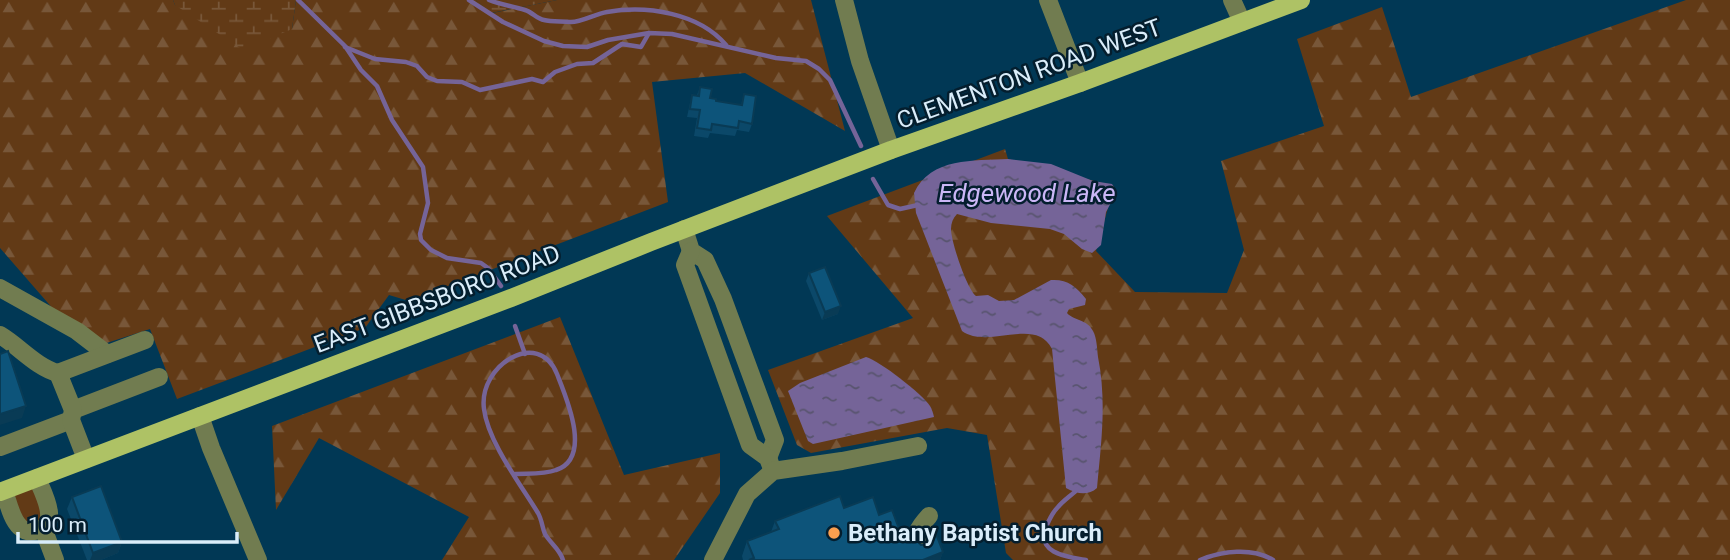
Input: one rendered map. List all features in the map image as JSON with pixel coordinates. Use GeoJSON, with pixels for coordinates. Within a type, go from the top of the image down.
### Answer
{"type":"FeatureCollection","features":[{"type":"Feature","properties":{"kind":"main road","name":"CLEMENTON ROAD WEST"},"geometry":{"type":"LineString","coordinates":[[891,150],[1301,0]]}},
{"type":"Feature","properties":{"kind":"main road","name":"EAST GIBBSBORO ROAD"},"geometry":{"type":"LineString","coordinates":[[2,492],[891,150]]}},
{"type":"Feature","properties":{"kind":"street"},"geometry":{"type":"LineString","coordinates":[[844,0],[860,61],[891,150]]}},
{"type":"Feature","properties":{"kind":"street"},"geometry":{"type":"LineString","coordinates":[[1048,0],[1080,83]]}},
{"type":"Feature","properties":{"kind":"street"},"geometry":{"type":"LineString","coordinates":[[1233,0],[1242,23]]}},
{"type":"Feature","properties":{"kind":"street"},"geometry":{"type":"LineString","coordinates":[[684,229],[691,251],[705,260],[723,299],[775,440],[771,465],[747,494],[713,560]]}},
{"type":"Feature","properties":{"kind":"street"},"geometry":{"type":"LineString","coordinates":[[691,251],[685,265],[698,308],[750,444],[771,465],[842,461],[918,446]]}},
{"type":"Feature","properties":{"kind":"street"},"geometry":{"type":"LineString","coordinates":[[0,288],[77,331],[107,354]]}},
{"type":"Feature","properties":{"kind":"street"},"geometry":{"type":"LineString","coordinates":[[698,308],[723,299]]}},
{"type":"Feature","properties":{"kind":"street"},"geometry":{"type":"LineString","coordinates":[[0,335],[18,346],[44,369],[58,373],[145,340]]}},
{"type":"Feature","properties":{"kind":"street"},"geometry":{"type":"LineString","coordinates":[[723,373],[749,365]]}},
{"type":"Feature","properties":{"kind":"street"},"geometry":{"type":"LineString","coordinates":[[58,373],[86,460]]}},
{"type":"Feature","properties":{"kind":"street"},"geometry":{"type":"LineString","coordinates":[[0,447],[159,377]]}},
{"type":"Feature","properties":{"kind":"street"},"geometry":{"type":"LineString","coordinates":[[200,416],[258,560]]}},
{"type":"Feature","properties":{"kind":"street"},"geometry":{"type":"LineString","coordinates":[[2,492],[20,528],[33,531],[43,528],[50,513],[37,478]]}},
{"type":"Feature","properties":{"kind":"street"},"geometry":{"type":"LineString","coordinates":[[919,549],[916,538],[919,527],[929,516]]}},
{"type":"Feature","properties":{"kind":"street"},"geometry":{"type":"LineString","coordinates":[[43,528],[55,560]]}},
{"type":"Feature","properties":{"kind":"green space"},"geometry":{"type":"Polygon","coordinates":[[[0,0],[173,0],[175,5],[292,29],[296,0],[476,0],[492,13],[557,0],[811,0],[845,131],[745,73],[652,82],[668,202],[409,301],[389,295],[365,328],[177,399],[150,329],[88,349],[0,248],[0,0]]]}},
{"type":"Feature","properties":{"kind":"green space"},"geometry":{"type":"Polygon","coordinates":[[[173,0],[296,0],[292,29],[243,50],[175,5],[173,0]]]}},
{"type":"Feature","properties":{"kind":"green space"},"geometry":{"type":"Polygon","coordinates":[[[476,0],[557,0],[491,13],[476,0]]]}},
{"type":"Feature","properties":{"kind":"green space"},"geometry":{"type":"Polygon","coordinates":[[[1686,0],[1730,0],[1730,560],[1013,560],[1006,553],[987,435],[947,428],[811,453],[797,445],[768,370],[913,318],[827,216],[1005,149],[1008,159],[1114,186],[1096,251],[1135,292],[1227,293],[1244,250],[1221,161],[1324,126],[1297,39],[1382,7],[1411,97],[1686,0]]]}},
{"type":"Feature","properties":{"kind":"green space"},"geometry":{"type":"Polygon","coordinates":[[[560,317],[624,475],[720,453],[720,493],[674,560],[442,560],[469,517],[319,438],[276,510],[272,426],[560,317]]]}},
{"type":"Feature","properties":{"kind":"green space"},"geometry":{"type":"Polygon","coordinates":[[[37,478],[49,509],[32,532],[4,491],[37,478]]]}},
{"type":"Feature","properties":{"kind":"water","name":"Edgewood Lake"},"geometry":{"type":"Polygon","coordinates":[[[1008,159],[1051,164],[1093,181],[1112,184],[1115,189],[1106,212],[1101,245],[1092,253],[1082,249],[1064,234],[1050,229],[991,223],[957,214],[951,227],[960,265],[976,296],[988,295],[999,301],[1014,300],[1051,280],[1057,280],[1071,284],[1086,299],[1085,305],[1069,309],[1067,313],[1087,324],[1093,331],[1101,374],[1103,407],[1097,488],[1086,493],[1066,488],[1052,349],[1035,335],[985,337],[962,331],[916,213],[914,193],[931,173],[955,163],[1008,159]]]}},
{"type":"Feature","properties":{"kind":"water"},"geometry":{"type":"Polygon","coordinates":[[[866,357],[890,371],[919,394],[930,406],[934,417],[813,444],[808,441],[788,391],[800,383],[866,357]]]}},
{"type":"Feature","properties":{"kind":"building"},"geometry":{"type":"Polygon","coordinates":[[[700,87],[712,89],[710,98],[716,101],[742,105],[744,94],[756,96],[752,124],[739,121],[738,128],[712,124],[711,130],[697,128],[700,110],[690,109],[692,95],[699,96],[700,87]]]}},
{"type":"Feature","properties":{"kind":"building"},"geometry":{"type":"Polygon","coordinates":[[[825,267],[841,306],[825,312],[809,273],[825,267]]]}},
{"type":"Feature","properties":{"kind":"building"},"geometry":{"type":"Polygon","coordinates":[[[8,351],[26,406],[0,414],[0,354],[8,351]]]}},
{"type":"Feature","properties":{"kind":"building"},"geometry":{"type":"Polygon","coordinates":[[[101,486],[122,542],[93,553],[72,497],[101,486]]]}},
{"type":"Feature","properties":{"kind":"building","name":"Bethany Baptist Church"},"geometry":{"type":"Polygon","coordinates":[[[840,496],[844,508],[873,497],[879,515],[892,510],[904,542],[914,538],[921,545],[927,545],[933,541],[936,534],[943,552],[923,560],[749,560],[754,558],[747,541],[779,529],[775,521],[840,496]]]}},
{"type":"Feature","properties":{"kind":"waterway"},"geometry":{"type":"LineString","coordinates":[[298,0],[345,46],[361,70],[377,86],[392,120],[423,167],[428,203],[421,240],[431,250],[447,258],[481,263],[501,286]]}},
{"type":"Feature","properties":{"kind":"waterway"},"geometry":{"type":"LineString","coordinates":[[469,0],[503,22],[544,41],[563,46],[587,47],[608,40],[649,33],[672,34],[776,58],[806,61],[830,80],[861,146]]}},
{"type":"Feature","properties":{"kind":"waterway"},"geometry":{"type":"LineString","coordinates":[[489,0],[525,10],[550,21],[575,22],[622,10],[671,14],[702,25],[726,45]]}},
{"type":"Feature","properties":{"kind":"waterway"},"geometry":{"type":"LineString","coordinates":[[345,47],[375,59],[406,62],[417,66],[427,77],[437,81],[462,82],[480,90],[532,79],[543,82],[555,72],[577,64],[593,63],[622,44],[641,47],[649,33]]}},
{"type":"Feature","properties":{"kind":"waterway"},"geometry":{"type":"LineString","coordinates":[[873,179],[888,205],[900,209],[918,205]]}},
{"type":"Feature","properties":{"kind":"waterway"},"geometry":{"type":"LineString","coordinates":[[515,326],[525,354]]}},
{"type":"Feature","properties":{"kind":"waterway"},"geometry":{"type":"LineString","coordinates":[[513,474],[551,472],[567,463],[573,453],[574,426],[566,397],[548,360],[537,354],[524,353],[500,366],[490,378],[484,409],[498,449],[514,476],[538,513],[545,534],[563,560]]}},
{"type":"Feature","properties":{"kind":"waterway"},"geometry":{"type":"LineString","coordinates":[[1079,488],[1054,512],[1044,536],[1050,549],[1086,560]]}},
{"type":"Feature","properties":{"kind":"waterway"},"geometry":{"type":"LineString","coordinates":[[1200,560],[1237,552],[1256,553],[1273,560]]}},
{"type":"Feature","properties":{"kind":"place","name":"Bethany Baptist Church"},"geometry":{"type":"Point","coordinates":[834,533]}}]}
